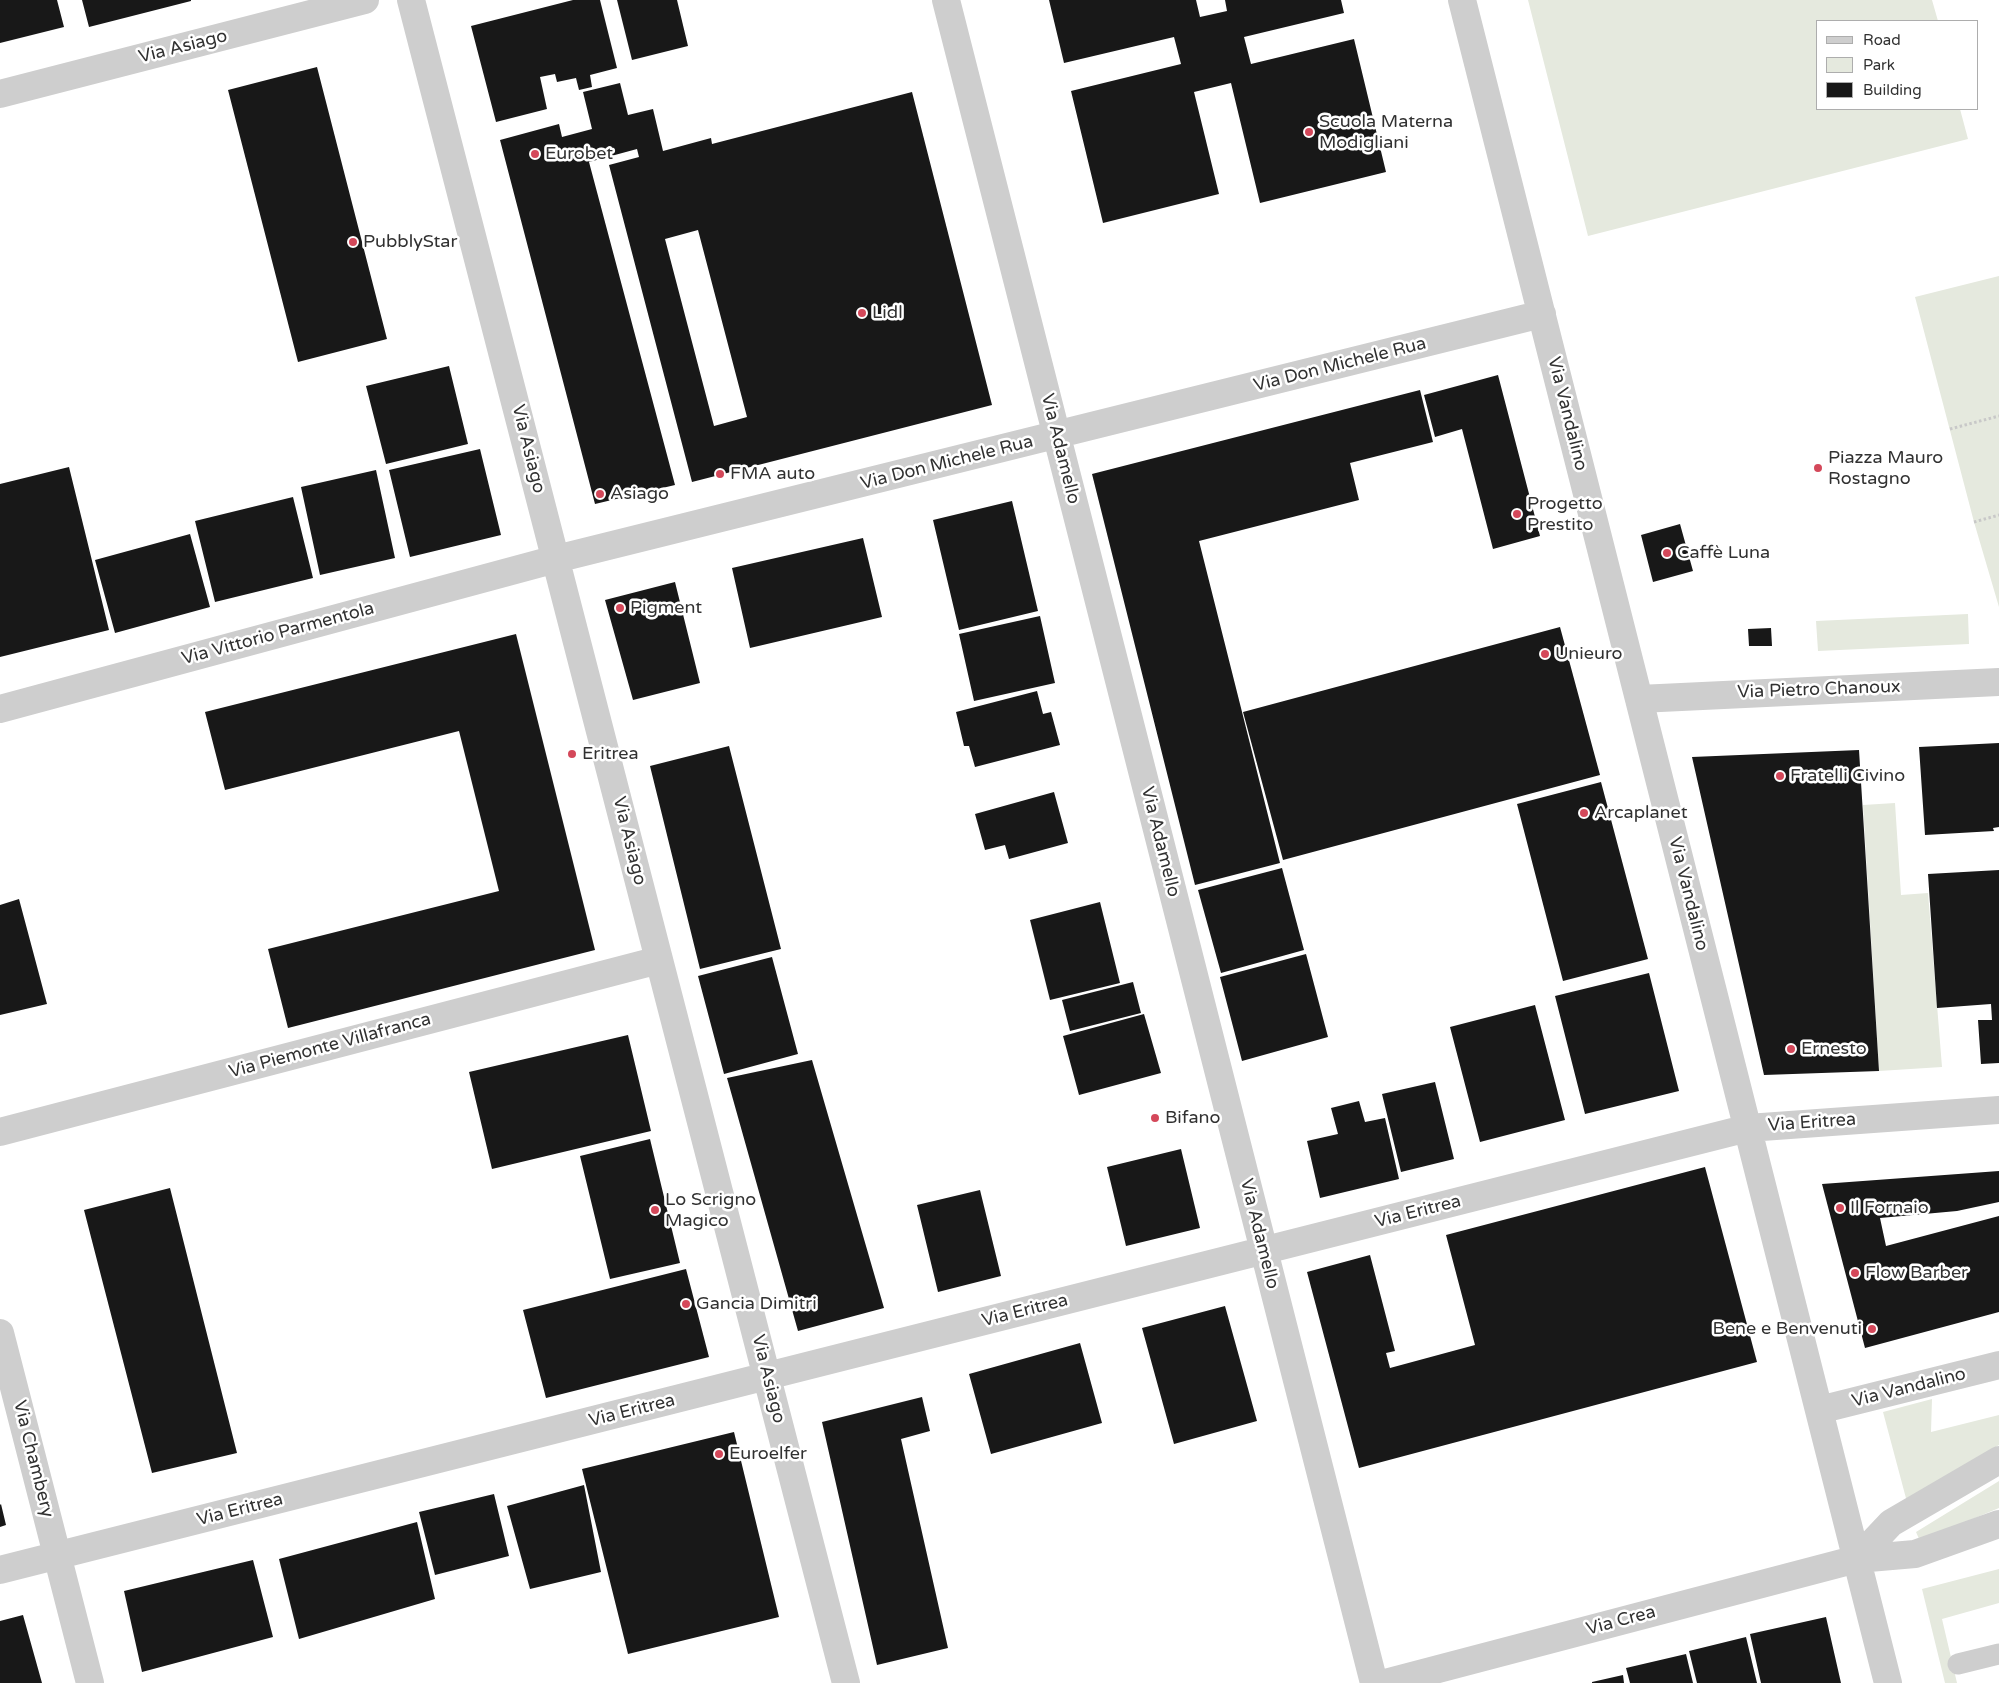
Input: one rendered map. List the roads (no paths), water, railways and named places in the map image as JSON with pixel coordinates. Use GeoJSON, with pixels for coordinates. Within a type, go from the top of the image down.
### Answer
{"type":"FeatureCollection","features":[{"type":"Feature","properties":{"kind":"street","name":"Via Asiago"},"geometry":{"type":"LineString","coordinates":[[0,94],[366,0]]}},
{"type":"Feature","properties":{"kind":"street","name":"Via Asiago"},"geometry":{"type":"LineString","coordinates":[[412,0],[846,1683]]}},
{"type":"Feature","properties":{"kind":"street","name":"Via Adamello"},"geometry":{"type":"LineString","coordinates":[[946,0],[1374,1683]]}},
{"type":"Feature","properties":{"kind":"street","name":"Via Vandalino"},"geometry":{"type":"LineString","coordinates":[[1462,0],[1888,1683]]}},
{"type":"Feature","properties":{"kind":"street","name":"Via Don Michele Rua"},"geometry":{"type":"LineString","coordinates":[[556,559],[1542,314]]}},
{"type":"Feature","properties":{"kind":"street","name":"Via Vittorio Parmentola"},"geometry":{"type":"LineString","coordinates":[[0,709],[556,559]]}},
{"type":"Feature","properties":{"kind":"street","name":"Via Pietro Chanoux"},"geometry":{"type":"LineString","coordinates":[[1639,699],[1665,696],[1999,682]]}},
{"type":"Feature","properties":{"kind":"street","name":"Via Piemonte Villafranca"},"geometry":{"type":"LineString","coordinates":[[0,1132],[659,960]]}},
{"type":"Feature","properties":{"kind":"street","name":"Via Eritrea"},"geometry":{"type":"LineString","coordinates":[[58,1557],[1748,1128],[1999,1110]]}},
{"type":"Feature","properties":{"kind":"street","name":"Via Chambery"},"geometry":{"type":"LineString","coordinates":[[0,1333],[90,1683]]}},
{"type":"Feature","properties":{"kind":"street","name":"Via Vandalino"},"geometry":{"type":"LineString","coordinates":[[1819,1410],[1999,1365]]}},
{"type":"Feature","properties":{"kind":"street"},"geometry":{"type":"LineString","coordinates":[[1857,1559],[1891,1523],[1999,1460]]}},
{"type":"Feature","properties":{"kind":"street"},"geometry":{"type":"LineString","coordinates":[[1857,1559],[1916,1554],[1999,1524]]}},
{"type":"Feature","properties":{"kind":"street"},"geometry":{"type":"LineString","coordinates":[[0,1570],[58,1557]]}},
{"type":"Feature","properties":{"kind":"street","name":"Via Crea"},"geometry":{"type":"LineString","coordinates":[[1385,1683],[1857,1559]]}},
{"type":"Feature","properties":{"kind":"lane"},"geometry":{"type":"LineString","coordinates":[[1958,1664],[1999,1654]]}},
{"type":"Feature","properties":{"kind":"place","name":"Scuola Materna Modigliani"},"geometry":{"type":"Point","coordinates":[1309,132]}},
{"type":"Feature","properties":{"kind":"place","name":"Eurobet"},"geometry":{"type":"Point","coordinates":[535,154]}},
{"type":"Feature","properties":{"kind":"place","name":"PubblyStar"},"geometry":{"type":"Point","coordinates":[353,242]}},
{"type":"Feature","properties":{"kind":"place","name":"Lidl"},"geometry":{"type":"Point","coordinates":[862,313]}},
{"type":"Feature","properties":{"kind":"place","name":"Piazza Mauro Rostagno"},"geometry":{"type":"Point","coordinates":[1818,468]}},
{"type":"Feature","properties":{"kind":"place","name":"FMA auto"},"geometry":{"type":"Point","coordinates":[720,474]}},
{"type":"Feature","properties":{"kind":"place","name":"Asiago"},"geometry":{"type":"Point","coordinates":[600,494]}},
{"type":"Feature","properties":{"kind":"place","name":"Progetto Prestito"},"geometry":{"type":"Point","coordinates":[1517,514]}},
{"type":"Feature","properties":{"kind":"place","name":"Caffè Luna"},"geometry":{"type":"Point","coordinates":[1667,553]}},
{"type":"Feature","properties":{"kind":"place","name":"Pigment"},"geometry":{"type":"Point","coordinates":[620,608]}},
{"type":"Feature","properties":{"kind":"place","name":"Unieuro"},"geometry":{"type":"Point","coordinates":[1545,654]}},
{"type":"Feature","properties":{"kind":"place","name":"Eritrea"},"geometry":{"type":"Point","coordinates":[572,754]}},
{"type":"Feature","properties":{"kind":"place","name":"Fratelli Civino"},"geometry":{"type":"Point","coordinates":[1780,776]}},
{"type":"Feature","properties":{"kind":"place","name":"Arcaplanet"},"geometry":{"type":"Point","coordinates":[1584,813]}},
{"type":"Feature","properties":{"kind":"place","name":"Ernesto"},"geometry":{"type":"Point","coordinates":[1791,1049]}},
{"type":"Feature","properties":{"kind":"place","name":"Bifano"},"geometry":{"type":"Point","coordinates":[1155,1118]}},
{"type":"Feature","properties":{"kind":"place","name":"Il Fornaio"},"geometry":{"type":"Point","coordinates":[1840,1208]}},
{"type":"Feature","properties":{"kind":"place","name":"Lo Scrigno Magico"},"geometry":{"type":"Point","coordinates":[655,1210]}},
{"type":"Feature","properties":{"kind":"place","name":"Flow Barber"},"geometry":{"type":"Point","coordinates":[1855,1273]}},
{"type":"Feature","properties":{"kind":"place","name":"Gancia Dimitri"},"geometry":{"type":"Point","coordinates":[686,1304]}},
{"type":"Feature","properties":{"kind":"place","name":"Bene e Benvenuti"},"geometry":{"type":"Point","coordinates":[1872,1329]}},
{"type":"Feature","properties":{"kind":"place","name":"Euroelfer"},"geometry":{"type":"Point","coordinates":[719,1454]}}]}
